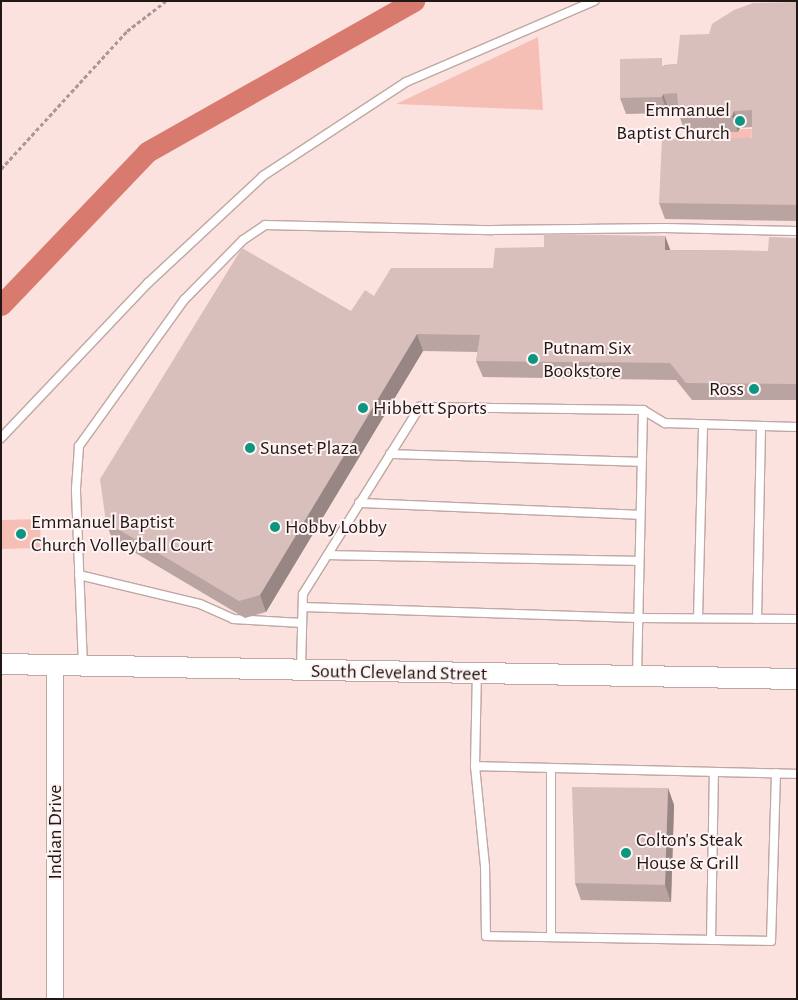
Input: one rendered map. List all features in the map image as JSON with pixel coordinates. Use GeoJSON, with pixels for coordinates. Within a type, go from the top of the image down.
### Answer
{"type":"FeatureCollection","features":[{"type":"Feature","properties":{"kind":"street","name":"South Cleveland Street"},"geometry":{"type":"LineString","coordinates":[[1,664],[797,679]]}},
{"type":"Feature","properties":{"kind":"street","name":"Indian Drive"},"geometry":{"type":"LineString","coordinates":[[55,665],[55,999]]}},
{"type":"Feature","properties":{"kind":"lane"},"geometry":{"type":"LineString","coordinates":[[1,438],[148,283],[263,176],[406,82],[594,1]]}},
{"type":"Feature","properties":{"kind":"lane"},"geometry":{"type":"LineString","coordinates":[[83,666],[76,488],[79,446],[184,300],[243,240],[264,225],[492,230],[665,228],[797,231]]}},
{"type":"Feature","properties":{"kind":"lane"},"geometry":{"type":"LineString","coordinates":[[301,671],[303,594],[420,406],[642,410],[665,424],[797,427]]}},
{"type":"Feature","properties":{"kind":"lane"},"geometry":{"type":"LineString","coordinates":[[636,676],[642,410]]}},
{"type":"Feature","properties":{"kind":"lane"},"geometry":{"type":"LineString","coordinates":[[698,618],[703,424]]}},
{"type":"Feature","properties":{"kind":"lane"},"geometry":{"type":"LineString","coordinates":[[757,619],[761,426]]}},
{"type":"Feature","properties":{"kind":"lane"},"geometry":{"type":"LineString","coordinates":[[390,454],[641,462]]}},
{"type":"Feature","properties":{"kind":"lane"},"geometry":{"type":"LineString","coordinates":[[360,504],[640,514]]}},
{"type":"Feature","properties":{"kind":"lane"},"geometry":{"type":"LineString","coordinates":[[328,555],[639,561]]}},
{"type":"Feature","properties":{"kind":"lane"},"geometry":{"type":"LineString","coordinates":[[79,575],[200,604],[233,620],[302,623]]}},
{"type":"Feature","properties":{"kind":"lane"},"geometry":{"type":"LineString","coordinates":[[303,607],[638,618],[797,619]]}},
{"type":"Feature","properties":{"kind":"lane"},"geometry":{"type":"LineString","coordinates":[[477,674],[475,766],[479,824],[485,866],[486,936],[771,941],[776,773]]}},
{"type":"Feature","properties":{"kind":"lane"},"geometry":{"type":"LineString","coordinates":[[475,766],[797,774]]}},
{"type":"Feature","properties":{"kind":"lane"},"geometry":{"type":"LineString","coordinates":[[551,768],[551,937]]}},
{"type":"Feature","properties":{"kind":"lane"},"geometry":{"type":"LineString","coordinates":[[711,940],[714,772]]}},
{"type":"Feature","properties":{"kind":"path"},"geometry":{"type":"LineString","coordinates":[[1,168],[127,31],[166,1]]}},
{"type":"Feature","properties":{"kind":"shaded area"},"geometry":{"type":"Polygon","coordinates":[[[538,37],[543,110],[396,104],[538,37]]]}},
{"type":"Feature","properties":{"kind":"shaded area"},"geometry":{"type":"Polygon","coordinates":[[[741,129],[752,129],[751,151],[712,151],[713,132],[738,132],[741,129]]]}},
{"type":"Feature","properties":{"kind":"shaded area","name":"Emmanuel Baptist Church Volleyball Court"},"geometry":{"type":"Polygon","coordinates":[[[41,519],[40,548],[1,549],[1,520],[41,519]]]}},
{"type":"Feature","properties":{"kind":"building","name":"Emmanuel Baptist Church"},"geometry":{"type":"Polygon","coordinates":[[[797,2],[797,205],[659,203],[662,139],[752,138],[752,110],[734,111],[732,116],[679,115],[677,93],[663,94],[662,97],[620,98],[620,59],[662,58],[662,66],[677,64],[680,35],[709,34],[712,24],[734,10],[753,3],[797,2]]]}},
{"type":"Feature","properties":{"kind":"building","name":"Sunset Plaza"},"geometry":{"type":"Polygon","coordinates":[[[544,234],[665,236],[665,250],[768,251],[769,237],[797,238],[797,384],[686,383],[670,363],[476,361],[480,335],[417,334],[260,595],[239,601],[106,522],[100,479],[242,248],[351,311],[365,290],[374,296],[391,268],[493,268],[495,248],[544,247],[544,234]]]}},
{"type":"Feature","properties":{"kind":"building","name":"Colton's Steak House & Grill"},"geometry":{"type":"Polygon","coordinates":[[[572,787],[668,788],[665,885],[575,883],[572,787]]]}},
{"type":"Feature","properties":{"kind":"waterway"},"geometry":{"type":"LineString","coordinates":[[1,305],[147,152],[414,1]]}},
{"type":"Feature","properties":{"kind":"place","name":"Emmanuel Baptist Church"},"geometry":{"type":"Point","coordinates":[740,121]}},
{"type":"Feature","properties":{"kind":"place","name":"Putnam Six Bookstore"},"geometry":{"type":"Point","coordinates":[533,359]}},
{"type":"Feature","properties":{"kind":"place","name":"Ross"},"geometry":{"type":"Point","coordinates":[754,389]}},
{"type":"Feature","properties":{"kind":"place","name":"Hibbett Sports"},"geometry":{"type":"Point","coordinates":[363,408]}},
{"type":"Feature","properties":{"kind":"place","name":"Sunset Plaza"},"geometry":{"type":"Point","coordinates":[250,448]}},
{"type":"Feature","properties":{"kind":"place","name":"Hobby Lobby"},"geometry":{"type":"Point","coordinates":[275,527]}},
{"type":"Feature","properties":{"kind":"place","name":"Emmanuel Baptist Church Volleyball Court"},"geometry":{"type":"Point","coordinates":[21,534]}},
{"type":"Feature","properties":{"kind":"place","name":"Colton's Steak House & Grill"},"geometry":{"type":"Point","coordinates":[626,853]}}]}
